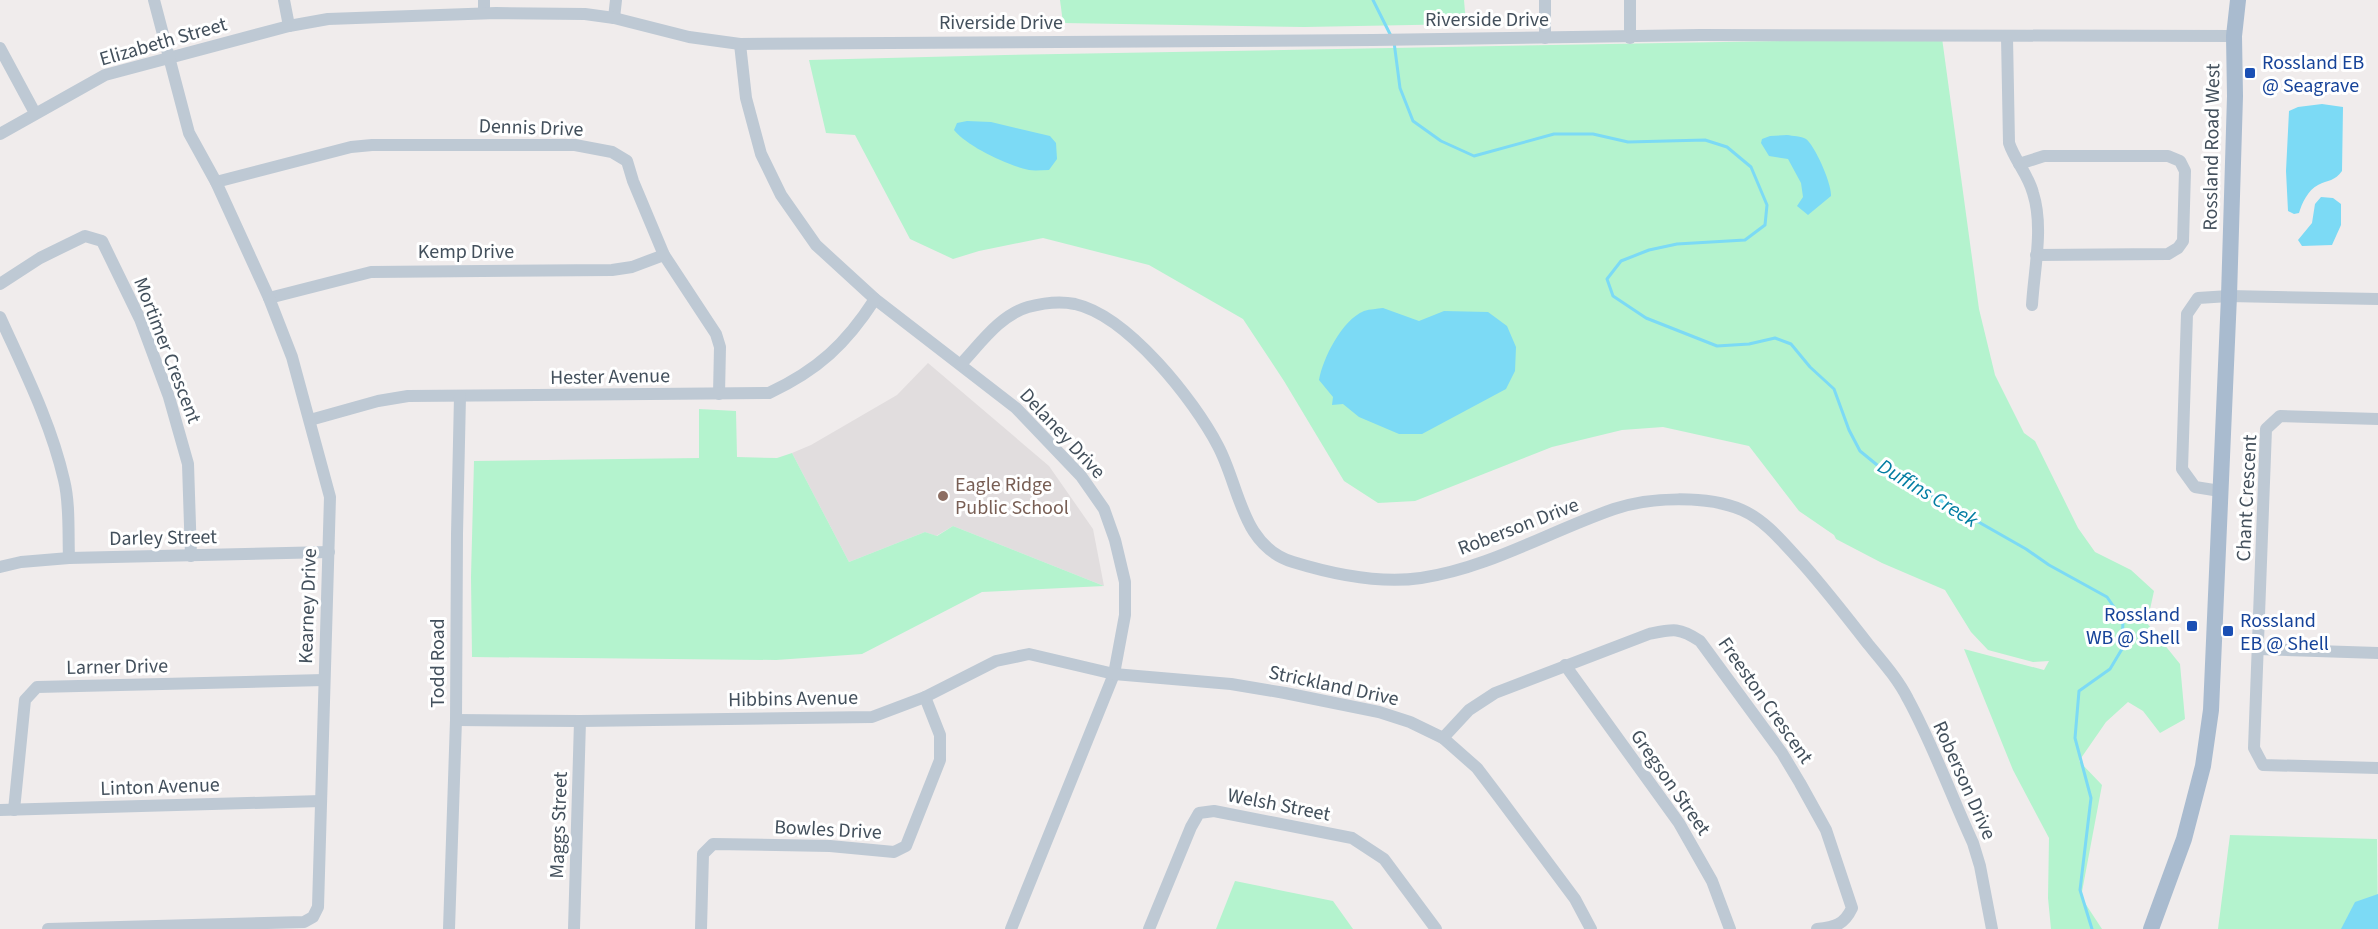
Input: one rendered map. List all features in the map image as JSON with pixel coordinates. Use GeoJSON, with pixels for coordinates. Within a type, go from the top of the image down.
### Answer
{"type":"FeatureCollection","features":[{"type":"Feature","properties":{"kind":"main road","name":"Rossland Road West"},"geometry":{"type":"LineString","coordinates":[[2151,929],[2184,839],[2205,755],[2211,710],[2229,296],[2235,96],[2234,36],[2238,0]]}},
{"type":"Feature","properties":{"kind":"street","name":"Kearney Drive"},"geometry":{"type":"LineString","coordinates":[[48,929],[303,922],[313,917],[318,907],[330,497],[292,357],[269,298],[216,182],[189,133],[154,0]]}},
{"type":"Feature","properties":{"kind":"street"},"geometry":{"type":"LineString","coordinates":[[284,0],[289,26]]}},
{"type":"Feature","properties":{"kind":"street"},"geometry":{"type":"LineString","coordinates":[[484,0],[484,13]]}},
{"type":"Feature","properties":{"kind":"street"},"geometry":{"type":"LineString","coordinates":[[614,18],[616,0]]}},
{"type":"Feature","properties":{"kind":"street"},"geometry":{"type":"LineString","coordinates":[[1545,0],[1545,38]]}},
{"type":"Feature","properties":{"kind":"street"},"geometry":{"type":"LineString","coordinates":[[1630,0],[1630,38]]}},
{"type":"Feature","properties":{"kind":"street","name":"Elizabeth Street"},"geometry":{"type":"LineString","coordinates":[[0,134],[105,75],[289,26],[328,19],[484,13],[585,15],[614,18],[689,37],[740,44]]}},
{"type":"Feature","properties":{"kind":"street","name":"Riverside Drive"},"geometry":{"type":"LineString","coordinates":[[740,44],[1373,40],[1477,37],[1630,38],[1700,35],[2234,36]]}},
{"type":"Feature","properties":{"kind":"street"},"geometry":{"type":"LineString","coordinates":[[2007,37],[2008,143],[2025,171],[2034,194],[2036,215],[2032,305]]}},
{"type":"Feature","properties":{"kind":"street","name":"Delaney Drive"},"geometry":{"type":"LineString","coordinates":[[740,44],[746,98],[761,154],[781,195],[816,244],[875,299],[1016,408],[1081,476],[1104,509],[1115,540],[1125,582],[1125,615],[1114,674],[1011,929]]}},
{"type":"Feature","properties":{"kind":"street"},"geometry":{"type":"LineString","coordinates":[[0,48],[35,113]]}},
{"type":"Feature","properties":{"kind":"street","name":"Dennis Drive"},"geometry":{"type":"LineString","coordinates":[[216,182],[351,147],[372,145],[575,145],[612,152],[627,160],[633,181],[664,255],[716,334],[720,347],[719,394]]}},
{"type":"Feature","properties":{"kind":"street"},"geometry":{"type":"LineString","coordinates":[[2019,164],[2043,156],[2168,156],[2180,161],[2185,171],[2183,241],[2174,251],[2168,254],[2036,255]]}},
{"type":"Feature","properties":{"kind":"street","name":"Mortimer Crescent"},"geometry":{"type":"LineString","coordinates":[[0,284],[40,258],[85,236],[102,241],[140,319],[169,397],[188,464],[191,556]]}},
{"type":"Feature","properties":{"kind":"street","name":"Kemp Drive"},"geometry":{"type":"LineString","coordinates":[[269,298],[371,272],[612,270],[632,267],[664,255]]}},
{"type":"Feature","properties":{"kind":"street"},"geometry":{"type":"LineString","coordinates":[[2220,491],[2195,487],[2182,469],[2187,314],[2198,298],[2229,296],[2378,298]]}},
{"type":"Feature","properties":{"kind":"street","name":"Hester Avenue"},"geometry":{"type":"LineString","coordinates":[[310,420],[378,401],[408,396],[769,393],[821,362],[844,343],[875,299]]}},
{"type":"Feature","properties":{"kind":"street","name":"Roberson Drive"},"geometry":{"type":"LineString","coordinates":[[961,364],[1002,321],[1026,307],[1055,302],[1076,304],[1095,311],[1124,331],[1168,375],[1189,400],[1219,448],[1248,523],[1260,542],[1272,553],[1291,561],[1350,575],[1389,580],[1419,578],[1450,572],[1529,544],[1615,509],[1646,501],[1721,503],[1745,511],[1769,529],[1815,578],[1885,664],[1907,697],[1972,843],[1980,866],[1992,929]]}},
{"type":"Feature","properties":{"kind":"street"},"geometry":{"type":"LineString","coordinates":[[0,317],[39,403],[65,482],[69,558]]}},
{"type":"Feature","properties":{"kind":"street","name":"Todd Road"},"geometry":{"type":"LineString","coordinates":[[449,929],[456,720],[460,396]]}},
{"type":"Feature","properties":{"kind":"street","name":"Chant Crescent"},"geometry":{"type":"LineString","coordinates":[[2378,418],[2280,416],[2266,429],[2254,748],[2263,765],[2378,768]]}},
{"type":"Feature","properties":{"kind":"street","name":"Darley Street"},"geometry":{"type":"LineString","coordinates":[[0,567],[21,562],[69,558],[329,552]]}},
{"type":"Feature","properties":{"kind":"street","name":"Freeston Crescent"},"geometry":{"type":"LineString","coordinates":[[1443,738],[1469,710],[1495,693],[1649,634],[1674,628],[1687,632],[1700,641],[1782,753],[1826,830],[1852,908],[1846,921],[1835,927],[1817,929]]}},
{"type":"Feature","properties":{"kind":"street"},"geometry":{"type":"LineString","coordinates":[[2259,649],[2378,653]]}},
{"type":"Feature","properties":{"kind":"street","name":"Hibbins Avenue"},"geometry":{"type":"LineString","coordinates":[[456,720],[580,721],[873,717],[925,697],[974,671],[1014,655],[1043,656],[1114,674]]}},
{"type":"Feature","properties":{"kind":"street","name":"Gregson Street"},"geometry":{"type":"LineString","coordinates":[[1565,665],[1679,823],[1712,881],[1730,929]]}},
{"type":"Feature","properties":{"kind":"street","name":"Strickland Drive"},"geometry":{"type":"LineString","coordinates":[[1114,674],[1231,684],[1379,712],[1410,722],[1443,738],[1477,768],[1499,796],[1575,898],[1591,929]]}},
{"type":"Feature","properties":{"kind":"street","name":"Larner Drive"},"geometry":{"type":"LineString","coordinates":[[14,810],[25,700],[37,687],[324,680]]}},
{"type":"Feature","properties":{"kind":"street","name":"Bowles Drive"},"geometry":{"type":"LineString","coordinates":[[701,929],[703,854],[712,844],[830,846],[894,852],[906,846],[940,760],[940,735],[925,697]]}},
{"type":"Feature","properties":{"kind":"street","name":"Maggs Street"},"geometry":{"type":"LineString","coordinates":[[574,929],[580,721]]}},
{"type":"Feature","properties":{"kind":"street","name":"Linton Avenue"},"geometry":{"type":"LineString","coordinates":[[0,810],[321,801]]}},
{"type":"Feature","properties":{"kind":"street","name":"Welsh Street"},"geometry":{"type":"LineString","coordinates":[[1149,929],[1198,813],[1214,811],[1352,838],[1384,859],[1437,929]]}},
{"type":"Feature","properties":{"kind":"shaded area","name":"Eagle Ridge Public School"},"geometry":{"type":"Polygon","coordinates":[[[928,363],[1049,466],[1093,529],[1104,586],[953,526],[936,536],[925,532],[849,562],[792,453],[811,445],[897,395],[928,363]]]}},
{"type":"Feature","properties":{"kind":"green space"},"geometry":{"type":"Polygon","coordinates":[[[1060,0],[1464,0],[1466,24],[1304,27],[1063,23],[1060,0]]]}},
{"type":"Feature","properties":{"kind":"green space"},"geometry":{"type":"Polygon","coordinates":[[[1942,38],[1979,309],[1995,375],[2024,433],[2035,441],[2078,528],[2095,552],[2131,570],[2154,591],[2147,623],[2180,664],[2185,719],[2160,733],[2143,711],[2128,702],[2106,722],[2079,761],[2102,785],[2081,897],[2102,929],[2051,929],[2048,898],[2049,838],[2013,770],[1964,649],[2044,670],[2049,661],[2033,662],[1988,650],[1971,632],[1945,590],[1882,563],[1836,539],[1834,535],[1799,511],[1749,446],[1663,427],[1622,430],[1552,447],[1415,501],[1378,503],[1344,481],[1284,381],[1243,319],[1149,265],[1043,238],[979,251],[953,259],[910,239],[855,135],[826,133],[809,60],[1005,55],[1942,38]]]}},
{"type":"Feature","properties":{"kind":"green space"},"geometry":{"type":"Polygon","coordinates":[[[699,409],[736,411],[737,457],[777,458],[792,453],[849,562],[925,532],[937,536],[953,526],[1104,586],[982,592],[862,654],[776,660],[472,657],[471,577],[474,461],[699,458],[699,409]]]}},
{"type":"Feature","properties":{"kind":"green space"},"geometry":{"type":"Polygon","coordinates":[[[2230,835],[2377,839],[2378,929],[2218,929],[2230,835]]]}},
{"type":"Feature","properties":{"kind":"green space"},"geometry":{"type":"Polygon","coordinates":[[[1235,881],[1333,901],[1353,929],[1216,929],[1235,881]]]}},
{"type":"Feature","properties":{"kind":"water"},"geometry":{"type":"Polygon","coordinates":[[[2322,104],[2343,107],[2342,171],[2334,179],[2311,190],[2299,213],[2294,214],[2288,211],[2286,171],[2289,111],[2298,107],[2322,104]]]}},
{"type":"Feature","properties":{"kind":"water"},"geometry":{"type":"Polygon","coordinates":[[[991,122],[1050,136],[1056,143],[1057,159],[1049,170],[1029,170],[999,160],[969,143],[954,130],[957,123],[991,122]]]}},
{"type":"Feature","properties":{"kind":"water"},"geometry":{"type":"Polygon","coordinates":[[[1787,135],[1804,138],[1810,143],[1831,190],[1831,196],[1808,215],[1797,206],[1803,197],[1801,183],[1788,159],[1769,156],[1761,143],[1762,139],[1770,136],[1787,135]]]}},
{"type":"Feature","properties":{"kind":"water"},"geometry":{"type":"Polygon","coordinates":[[[2321,197],[2333,198],[2341,204],[2341,225],[2332,245],[2302,246],[2298,240],[2312,223],[2315,204],[2321,197]]]}},
{"type":"Feature","properties":{"kind":"water"},"geometry":{"type":"Polygon","coordinates":[[[1383,308],[1419,321],[1444,311],[1488,312],[1507,326],[1516,347],[1515,371],[1506,389],[1422,434],[1399,434],[1359,417],[1343,404],[1332,405],[1333,397],[1319,380],[1329,351],[1348,322],[1366,310],[1383,308]]]}},
{"type":"Feature","properties":{"kind":"water"},"geometry":{"type":"Polygon","coordinates":[[[2378,894],[2378,929],[2341,929],[2355,902],[2378,894]]]}},
{"type":"Feature","properties":{"kind":"waterway","name":"Duffins Creek"},"geometry":{"type":"LineString","coordinates":[[1373,0],[1391,36]]}},
{"type":"Feature","properties":{"kind":"waterway","name":"Duffins Creek"},"geometry":{"type":"LineString","coordinates":[[1394,42],[1400,88],[1413,121],[1441,141],[1474,156],[1554,134],[1593,134],[1628,142],[1705,140],[1727,147],[1751,167],[1767,205],[1765,225],[1745,240],[1677,244],[1649,250],[1621,261],[1607,279],[1613,296],[1646,318],[1717,346],[1749,344],[1775,338],[1791,344],[1810,367],[1834,389],[1849,430],[1860,451],[1882,469],[2107,597],[2123,620],[2122,649],[2110,669],[2079,691],[2075,738],[2091,798],[2080,890],[2092,929]]}},
{"type":"Feature","properties":{"kind":"place","name":"Rossland EB @ Seagrave"},"geometry":{"type":"Point","coordinates":[2250,73]}},
{"type":"Feature","properties":{"kind":"place","name":"Eagle Ridge Public School"},"geometry":{"type":"Point","coordinates":[943,496]}},
{"type":"Feature","properties":{"kind":"place","name":"Rossland WB @ Shell"},"geometry":{"type":"Point","coordinates":[2192,626]}},
{"type":"Feature","properties":{"kind":"place","name":"Rossland EB @ Shell"},"geometry":{"type":"Point","coordinates":[2228,631]}}]}
